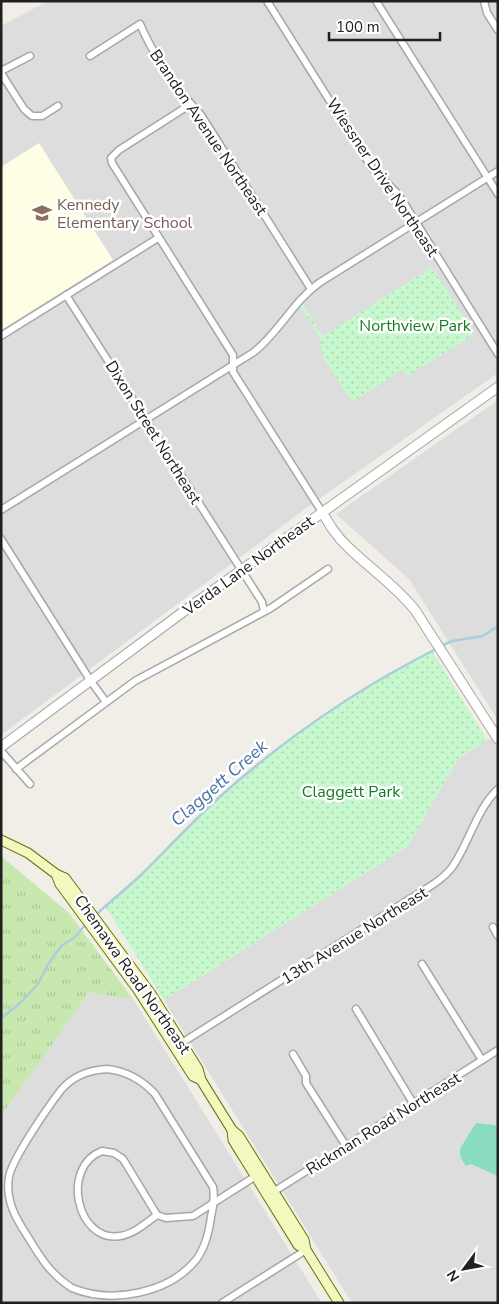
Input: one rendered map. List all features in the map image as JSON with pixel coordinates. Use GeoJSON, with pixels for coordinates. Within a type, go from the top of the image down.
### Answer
{"type":"FeatureCollection","features":[{"type":"Feature","properties":{"kind":"main road","name":"Chemawa Road Northeast"},"geometry":{"type":"LineString","coordinates":[[1,840],[28,853],[56,874],[65,878],[72,894],[151,994],[179,1045],[193,1076],[200,1080],[232,1130],[240,1136],[259,1174],[304,1240],[306,1250],[339,1303]]}},
{"type":"Feature","properties":{"kind":"street","name":"Wiessner Drive Northeast"},"geometry":{"type":"LineString","coordinates":[[267,1],[372,168],[396,192],[498,354]]}},
{"type":"Feature","properties":{"kind":"street"},"geometry":{"type":"LineString","coordinates":[[376,1],[498,194]]}},
{"type":"Feature","properties":{"kind":"street"},"geometry":{"type":"LineString","coordinates":[[484,1],[487,13],[498,30]]}},
{"type":"Feature","properties":{"kind":"street","name":"Brandon Avenue Northeast"},"geometry":{"type":"LineString","coordinates":[[90,56],[140,24],[145,36],[183,96],[201,115],[311,289]]}},
{"type":"Feature","properties":{"kind":"street"},"geometry":{"type":"LineString","coordinates":[[30,56],[1,72],[24,109],[32,116],[42,116],[58,106]]}},
{"type":"Feature","properties":{"kind":"street"},"geometry":{"type":"LineString","coordinates":[[191,104],[119,150],[111,158],[114,169],[233,355],[233,372],[340,539],[404,596],[428,628],[498,739]]}},
{"type":"Feature","properties":{"kind":"street"},"geometry":{"type":"LineString","coordinates":[[1,510],[263,345],[311,289],[498,171]]}},
{"type":"Feature","properties":{"kind":"street"},"geometry":{"type":"LineString","coordinates":[[1,336],[158,238]]}},
{"type":"Feature","properties":{"kind":"street","name":"Dixon Street Northeast"},"geometry":{"type":"LineString","coordinates":[[66,295],[262,602],[264,611]]}},
{"type":"Feature","properties":{"kind":"street","name":"Verda Lane Northeast"},"geometry":{"type":"LineString","coordinates":[[1,747],[241,570],[498,387]]}},
{"type":"Feature","properties":{"kind":"street"},"geometry":{"type":"LineString","coordinates":[[1,539],[90,680],[106,702]]}},
{"type":"Feature","properties":{"kind":"street"},"geometry":{"type":"LineString","coordinates":[[16,769],[135,681],[264,611],[328,569]]}},
{"type":"Feature","properties":{"kind":"street"},"geometry":{"type":"LineString","coordinates":[[1,751],[30,784]]}},
{"type":"Feature","properties":{"kind":"street","name":"13th Avenue Northeast"},"geometry":{"type":"LineString","coordinates":[[179,1045],[413,897],[446,874],[468,841],[480,811],[498,789]]}},
{"type":"Feature","properties":{"kind":"street"},"geometry":{"type":"LineString","coordinates":[[493,928],[498,936]]}},
{"type":"Feature","properties":{"kind":"street"},"geometry":{"type":"LineString","coordinates":[[422,964],[482,1060]]}},
{"type":"Feature","properties":{"kind":"street"},"geometry":{"type":"LineString","coordinates":[[356,1009],[413,1103]]}},
{"type":"Feature","properties":{"kind":"street","name":"Rickman Road Northeast"},"geometry":{"type":"LineString","coordinates":[[271,1194],[498,1050]]}},
{"type":"Feature","properties":{"kind":"street"},"geometry":{"type":"LineString","coordinates":[[293,1054],[306,1076],[306,1083],[346,1146]]}},
{"type":"Feature","properties":{"kind":"street"},"geometry":{"type":"LineString","coordinates":[[115,1070],[136,1078],[155,1094],[213,1187],[214,1204],[204,1245],[196,1259],[186,1270],[152,1290],[126,1297],[107,1298],[73,1288],[48,1269],[13,1213],[9,1194],[9,1177],[15,1160],[65,1085],[92,1071],[115,1070]]}},
{"type":"Feature","properties":{"kind":"street"},"geometry":{"type":"LineString","coordinates":[[157,1215],[134,1231],[126,1234],[114,1236],[98,1231],[84,1215],[77,1198],[78,1183],[85,1163],[102,1151],[119,1155],[157,1215],[166,1218],[189,1217],[201,1212],[259,1174]]}},
{"type":"Feature","properties":{"kind":"street"},"geometry":{"type":"LineString","coordinates":[[222,1303],[306,1250]]}},
{"type":"Feature","properties":{"kind":"shaded area"},"geometry":{"type":"Polygon","coordinates":[[[48,1],[498,1],[498,373],[305,509],[1,735],[1,26],[48,1]]]}},
{"type":"Feature","properties":{"kind":"shaded area","name":"Kennedy Elementary School"},"geometry":{"type":"Polygon","coordinates":[[[39,143],[113,260],[1,330],[1,167],[39,143]]]}},
{"type":"Feature","properties":{"kind":"shaded area"},"geometry":{"type":"Polygon","coordinates":[[[498,400],[498,720],[409,579],[336,514],[498,400]]]}},
{"type":"Feature","properties":{"kind":"shaded area"},"geometry":{"type":"Polygon","coordinates":[[[498,736],[498,1303],[352,1303],[164,1000],[408,846],[457,760],[487,740],[498,736]]]}},
{"type":"Feature","properties":{"kind":"shaded area"},"geometry":{"type":"Polygon","coordinates":[[[89,993],[133,999],[322,1303],[1,1303],[1,1116],[89,993]]]}},
{"type":"Feature","properties":{"kind":"green space","name":"Northview Park"},"geometry":{"type":"Polygon","coordinates":[[[432,267],[475,334],[408,376],[403,369],[352,402],[323,357],[320,338],[298,303],[300,300],[323,336],[432,267]]]}},
{"type":"Feature","properties":{"kind":"green space","name":"Claggett Park"},"geometry":{"type":"Polygon","coordinates":[[[432,651],[487,740],[457,760],[408,846],[164,1000],[105,906],[227,792],[288,740],[348,699],[432,651]]]}},
{"type":"Feature","properties":{"kind":"green space"},"geometry":{"type":"Polygon","coordinates":[[[1,856],[69,913],[133,999],[89,993],[1,1116],[1,856]]]}},
{"type":"Feature","properties":{"kind":"green space"},"geometry":{"type":"Polygon","coordinates":[[[476,1123],[495,1125],[498,1128],[498,1176],[471,1164],[466,1166],[461,1157],[461,1147],[476,1123]]]}},
{"type":"Feature","properties":{"kind":"waterway","name":"Claggett Creek"},"geometry":{"type":"LineString","coordinates":[[441,646],[452,641],[483,636],[498,626]]}},
{"type":"Feature","properties":{"kind":"waterway","name":"Claggett Creek"},"geometry":{"type":"LineString","coordinates":[[96,915],[138,878],[213,803],[272,753],[352,697],[436,649]]}},
{"type":"Feature","properties":{"kind":"waterway","name":"Claggett Creek"},"geometry":{"type":"LineString","coordinates":[[1,1018],[18,1005],[38,984],[47,966],[61,946],[74,938],[86,924]]}},
{"type":"Feature","properties":{"kind":"place","name":"Kennedy Elementary School"},"geometry":{"type":"Point","coordinates":[42,213]}}]}
